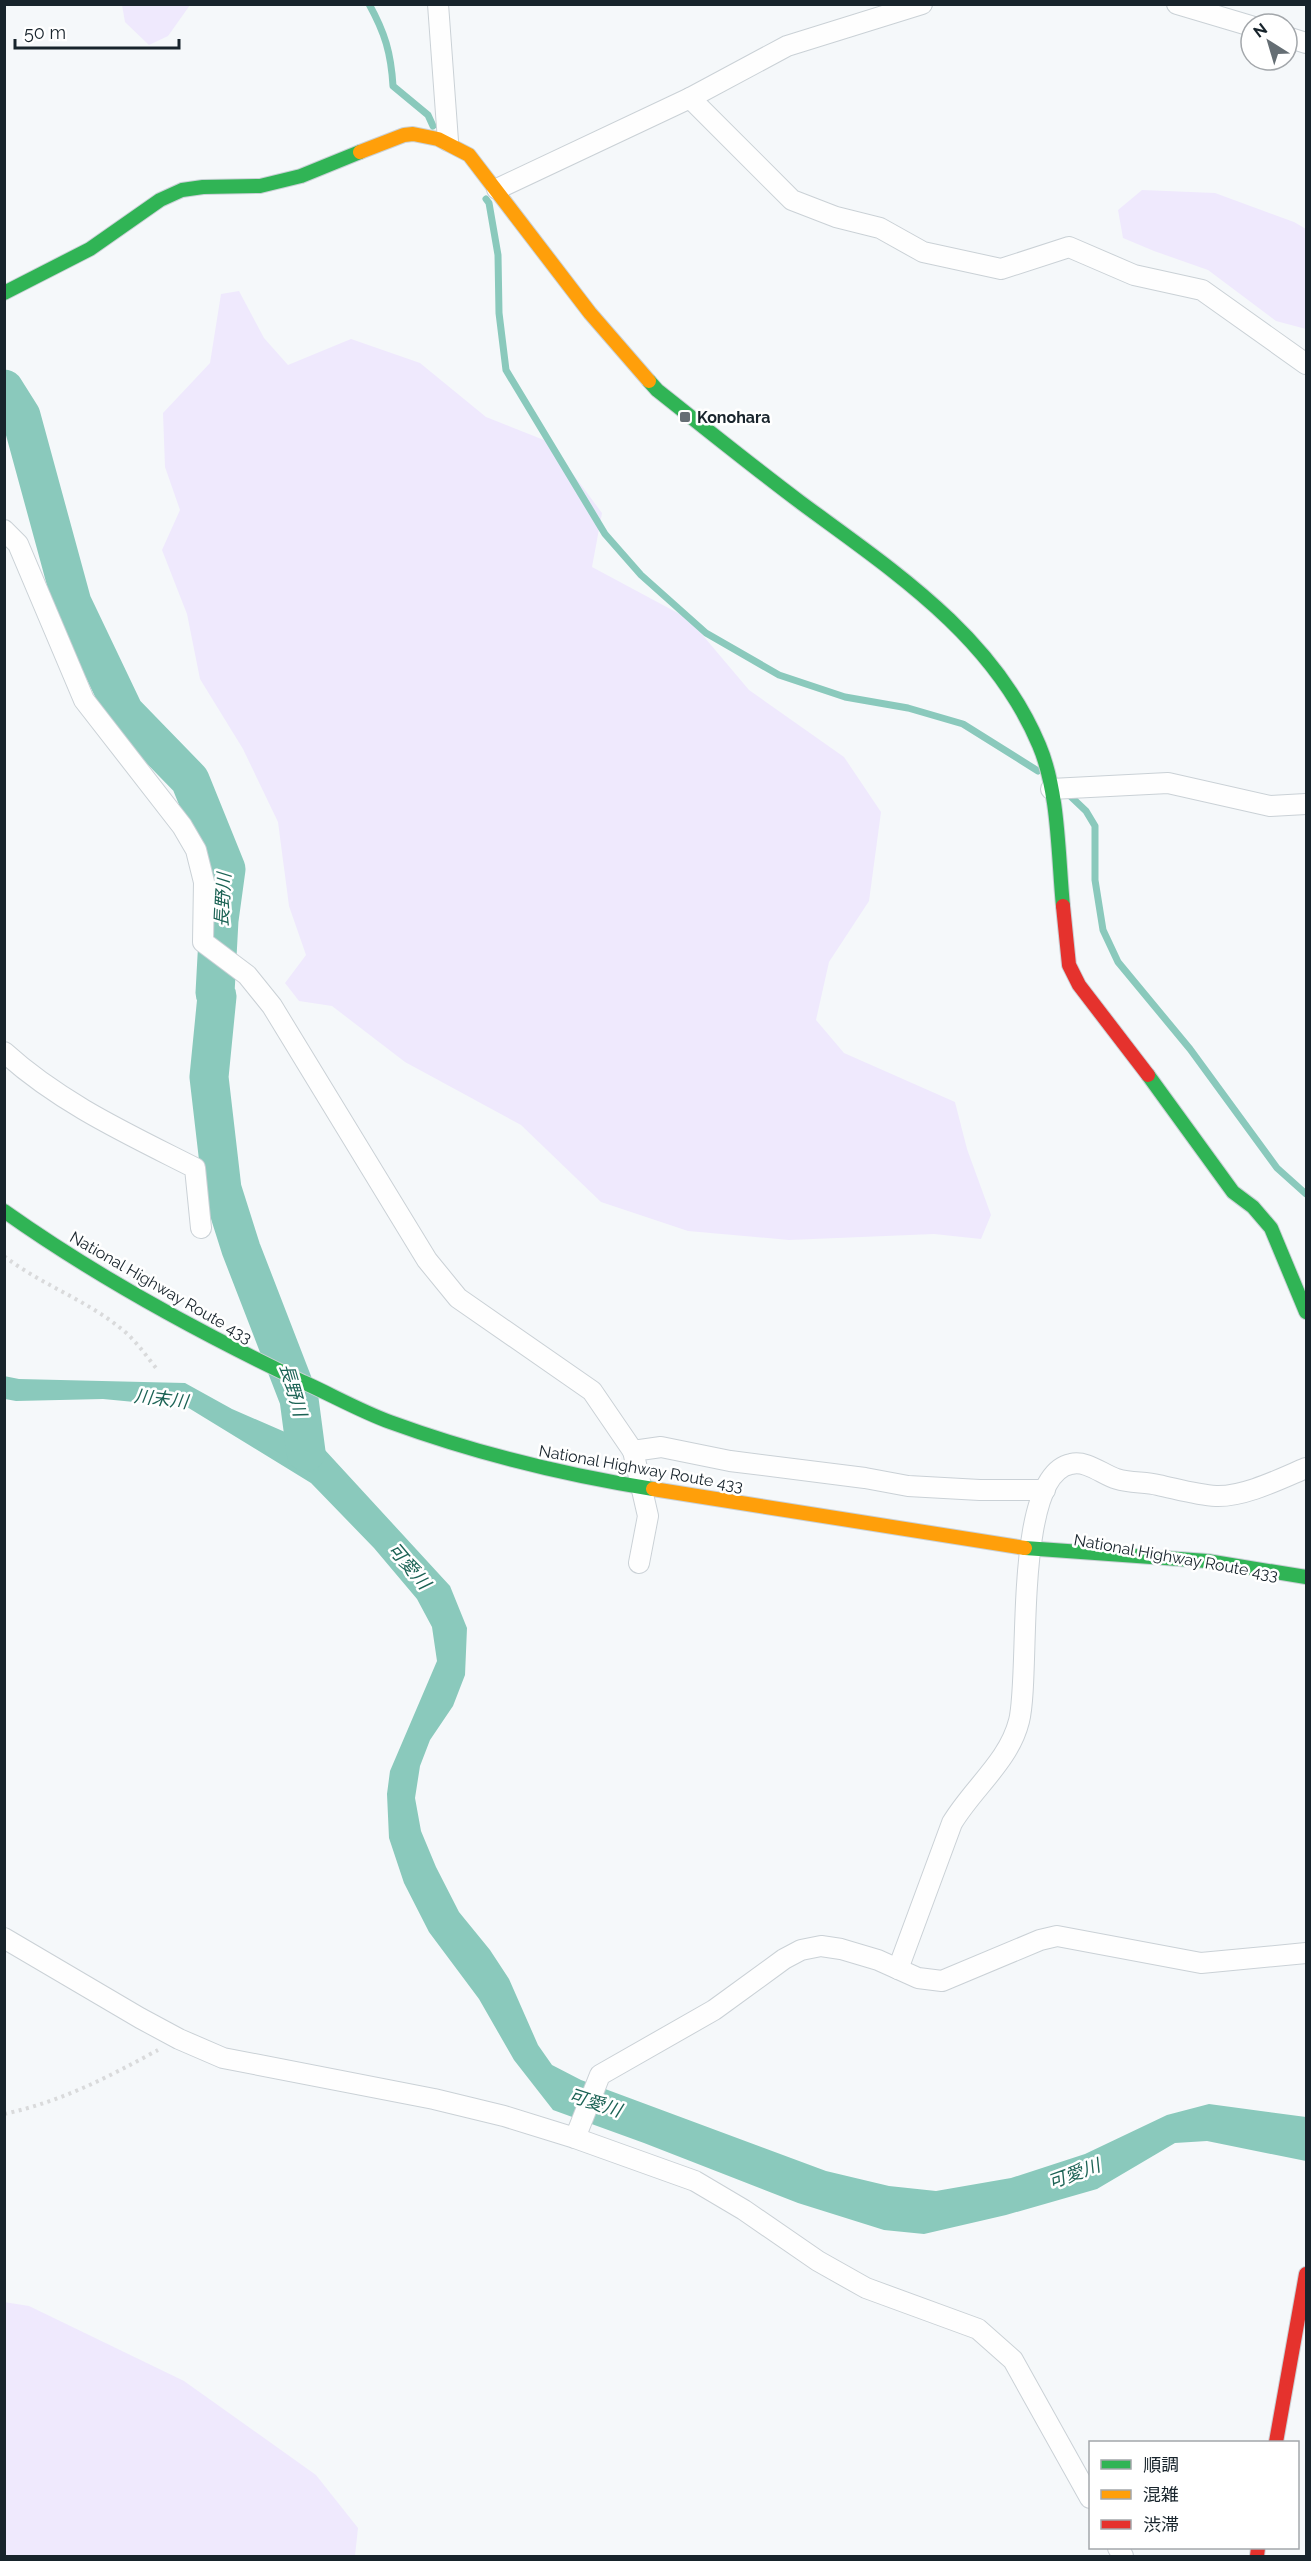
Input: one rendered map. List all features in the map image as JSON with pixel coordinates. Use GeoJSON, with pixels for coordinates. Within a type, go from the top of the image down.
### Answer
{"type":"FeatureCollection","features":[{"type":"Feature","properties":{"kind":"main road"},"geometry":{"type":"LineString","coordinates":[[4,293],[90,249],[160,200],[182,190],[202,187],[260,186],[291,178],[404,135],[422,133],[447,141],[469,155],[590,313],[657,390],[776,484],[922,593],[959,627],[993,668],[1025,715],[1040,747],[1051,789],[1069,965],[1079,985],[1177,1112],[1233,1192],[1253,1207],[1271,1228],[1306,1312]]}},
{"type":"Feature","properties":{"kind":"main road","name":"National Highway Route 433"},"geometry":{"type":"LineString","coordinates":[[4,1211],[30,1230],[115,1282],[228,1346],[387,1422],[451,1443],[571,1475],[1035,1549],[1164,1572]]}},
{"type":"Feature","properties":{"kind":"main road","name":"National Highway Route 433"},"geometry":{"type":"LineString","coordinates":[[1035,1549],[1207,1561],[1306,1576]]}},
{"type":"Feature","properties":{"kind":"main road"},"geometry":{"type":"LineString","coordinates":[[1276,2441],[1306,2274]]}},
{"type":"Feature","properties":{"kind":"street"},"geometry":{"type":"LineString","coordinates":[[438,4],[447,141]]}},
{"type":"Feature","properties":{"kind":"street"},"geometry":{"type":"LineString","coordinates":[[497,189],[690,98],[787,46],[922,4]]}},
{"type":"Feature","properties":{"kind":"street"},"geometry":{"type":"LineString","coordinates":[[1177,4],[1239,22]]}},
{"type":"Feature","properties":{"kind":"street"},"geometry":{"type":"LineString","coordinates":[[690,98],[792,200],[836,217],[880,228],[923,252],[1001,268],[1069,247],[1134,275],[1202,290],[1306,364]]}},
{"type":"Feature","properties":{"kind":"street"},"geometry":{"type":"LineString","coordinates":[[4,530],[18,544],[84,700],[182,826],[196,850],[204,882],[203,942],[247,975],[272,1006],[427,1260],[458,1298],[592,1391],[633,1451],[648,1516],[639,1563]]}},
{"type":"Feature","properties":{"kind":"street"},"geometry":{"type":"LineString","coordinates":[[1051,789],[1168,783],[1270,806],[1306,804]]}},
{"type":"Feature","properties":{"kind":"street"},"geometry":{"type":"LineString","coordinates":[[4,1052],[64,1099],[195,1168],[201,1228]]}},
{"type":"Feature","properties":{"kind":"street"},"geometry":{"type":"LineString","coordinates":[[633,1451],[661,1447],[730,1461],[865,1478],[908,1486],[980,1490],[1045,1490]]}},
{"type":"Feature","properties":{"kind":"street"},"geometry":{"type":"LineString","coordinates":[[898,1969],[952,1823],[964,1804],[1006,1754],[1020,1720],[1024,1695],[1024,1623],[1035,1549],[1037,1510],[1056,1472],[1069,1464],[1081,1463],[1119,1480],[1217,1496],[1255,1489],[1306,1468]]}},
{"type":"Feature","properties":{"kind":"street"},"geometry":{"type":"LineString","coordinates":[[578,2130],[596,2080],[602,2074],[714,2010],[784,1959],[801,1950],[821,1946],[841,1949],[878,1960],[930,1981],[942,1981],[1040,1940],[1057,1936],[1201,1963],[1306,1953]]}},
{"type":"Feature","properties":{"kind":"street"},"geometry":{"type":"LineString","coordinates":[[4,1938],[179,2038],[223,2058],[578,2130],[695,2181],[744,2210],[818,2261],[866,2288],[978,2329],[1013,2360],[1089,2496]]}},
{"type":"Feature","properties":{"kind":"path"},"geometry":{"type":"LineString","coordinates":[[4,1256],[45,1284],[94,1309],[118,1326],[134,1340],[156,1368]]}},
{"type":"Feature","properties":{"kind":"path"},"geometry":{"type":"LineString","coordinates":[[4,2114],[41,2106],[91,2086],[179,2038]]}},
{"type":"Feature","properties":{"kind":"shaded area"},"geometry":{"type":"Polygon","coordinates":[[[122,4],[190,5],[168,36],[149,45],[125,22],[122,4]]]}},
{"type":"Feature","properties":{"kind":"shaded area"},"geometry":{"type":"Polygon","coordinates":[[[1142,190],[1215,193],[1294,222],[1306,229],[1306,329],[1276,321],[1208,270],[1123,238],[1118,210],[1142,190]]]}},
{"type":"Feature","properties":{"kind":"shaded area"},"geometry":{"type":"Polygon","coordinates":[[[239,291],[264,338],[288,365],[351,339],[420,363],[486,417],[549,442],[602,513],[592,567],[689,619],[749,690],[844,757],[881,812],[869,901],[829,962],[816,1020],[844,1053],[955,1102],[967,1149],[991,1215],[981,1239],[934,1234],[789,1240],[688,1231],[601,1202],[521,1125],[405,1062],[332,1006],[299,1001],[285,983],[306,955],[289,906],[278,822],[243,749],[200,679],[187,614],[162,550],[180,510],[165,467],[163,413],[210,363],[221,294],[239,291]]]}},
{"type":"Feature","properties":{"kind":"shaded area"},"geometry":{"type":"Polygon","coordinates":[[[4,2302],[29,2306],[184,2381],[316,2475],[358,2528],[355,2556],[5,2556],[4,2302]]]}},
{"type":"Feature","properties":{"kind":"water"},"geometry":{"type":"Polygon","coordinates":[[[4,1376],[19,1379],[185,1383],[232,1409],[324,1449],[450,1586],[467,1628],[465,1675],[453,1706],[430,1740],[420,1766],[415,1798],[421,1831],[459,1912],[490,1950],[509,1979],[538,2045],[552,2065],[581,2080],[826,2171],[889,2186],[936,2191],[1011,2178],[1085,2154],[1167,2115],[1209,2104],[1306,2117],[1306,2161],[1207,2141],[1175,2143],[1097,2189],[1006,2215],[924,2234],[884,2230],[798,2203],[553,2110],[514,2060],[479,1999],[429,1932],[404,1883],[389,1838],[387,1794],[390,1771],[437,1661],[432,1627],[417,1599],[374,1548],[311,1483],[187,1407],[103,1399],[16,1401],[5,1399],[4,1376]]]}},
{"type":"Feature","properties":{"kind":"waterway"},"geometry":{"type":"LineString","coordinates":[[369,4],[386,44],[391,63],[393,86],[428,115],[433,126]]}},
{"type":"Feature","properties":{"kind":"waterway"},"geometry":{"type":"LineString","coordinates":[[486,199],[489,203],[498,255],[499,313],[506,370],[605,534],[641,575],[706,633],[779,675],[845,697],[908,708],[963,724],[1038,771]]}},
{"type":"Feature","properties":{"kind":"waterway","name":"長野川"},"geometry":{"type":"LineString","coordinates":[[4,389],[21,416],[72,603],[124,712],[190,780],[226,869],[219,920],[215,993],[217,996],[209,1077],[222,1189],[241,1249],[299,1399],[306,1452]]}},
{"type":"Feature","properties":{"kind":"waterway"},"geometry":{"type":"LineString","coordinates":[[1066,792],[1086,811],[1095,826],[1095,880],[1103,930],[1118,962],[1190,1049],[1277,1168],[1306,1194]]}},
{"type":"Feature","properties":{"kind":"traffic: fast"},"geometry":{"type":"LineString","coordinates":[[4,293],[90,249],[160,200],[182,190],[203,187],[260,186],[301,176],[360,152]]}},
{"type":"Feature","properties":{"kind":"traffic: fast"},"geometry":{"type":"LineString","coordinates":[[649,381],[657,390],[746,461],[904,580],[937,608],[995,670],[1019,706],[1046,763],[1054,803],[1063,906]]}},
{"type":"Feature","properties":{"kind":"traffic: fast"},"geometry":{"type":"LineString","coordinates":[[1148,1075],[1233,1192],[1253,1207],[1271,1228],[1306,1312]]}},
{"type":"Feature","properties":{"kind":"traffic: fast"},"geometry":{"type":"LineString","coordinates":[[4,1211],[75,1259],[188,1324],[379,1418],[454,1444],[520,1462],[653,1489]]}},
{"type":"Feature","properties":{"kind":"traffic: fast"},"geometry":{"type":"LineString","coordinates":[[1025,1548],[1207,1561],[1306,1577]]}},
{"type":"Feature","properties":{"kind":"traffic: slow"},"geometry":{"type":"LineString","coordinates":[[360,152],[404,135],[413,134],[438,139],[469,155],[590,313],[649,381]]}},
{"type":"Feature","properties":{"kind":"traffic: slow"},"geometry":{"type":"LineString","coordinates":[[653,1489],[1025,1548]]}},
{"type":"Feature","properties":{"kind":"traffic: jam"},"geometry":{"type":"LineString","coordinates":[[1063,906],[1069,965],[1079,985],[1148,1075]]}},
{"type":"Feature","properties":{"kind":"traffic: jam"},"geometry":{"type":"LineString","coordinates":[[1276,2441],[1306,2274]]}},
{"type":"Feature","properties":{"kind":"traffic: jam"},"geometry":{"type":"LineString","coordinates":[[1257,2556],[1258,2549]]}},
{"type":"Feature","properties":{"kind":"place","name":"Konohara"},"geometry":{"type":"Point","coordinates":[685,417]}},
{"type":"Feature","properties":{"kind":"water label","name":"川末川"},"geometry":{"type":"Point","coordinates":[161,1399]}},
{"type":"Feature","properties":{"kind":"water label","name":"可愛川"},"geometry":{"type":"Point","coordinates":[409,1566]}},
{"type":"Feature","properties":{"kind":"water label","name":"可愛川"},"geometry":{"type":"Point","coordinates":[595,2103]}},
{"type":"Feature","properties":{"kind":"water label","name":"可愛川"},"geometry":{"type":"Point","coordinates":[1074,2174]}}]}
